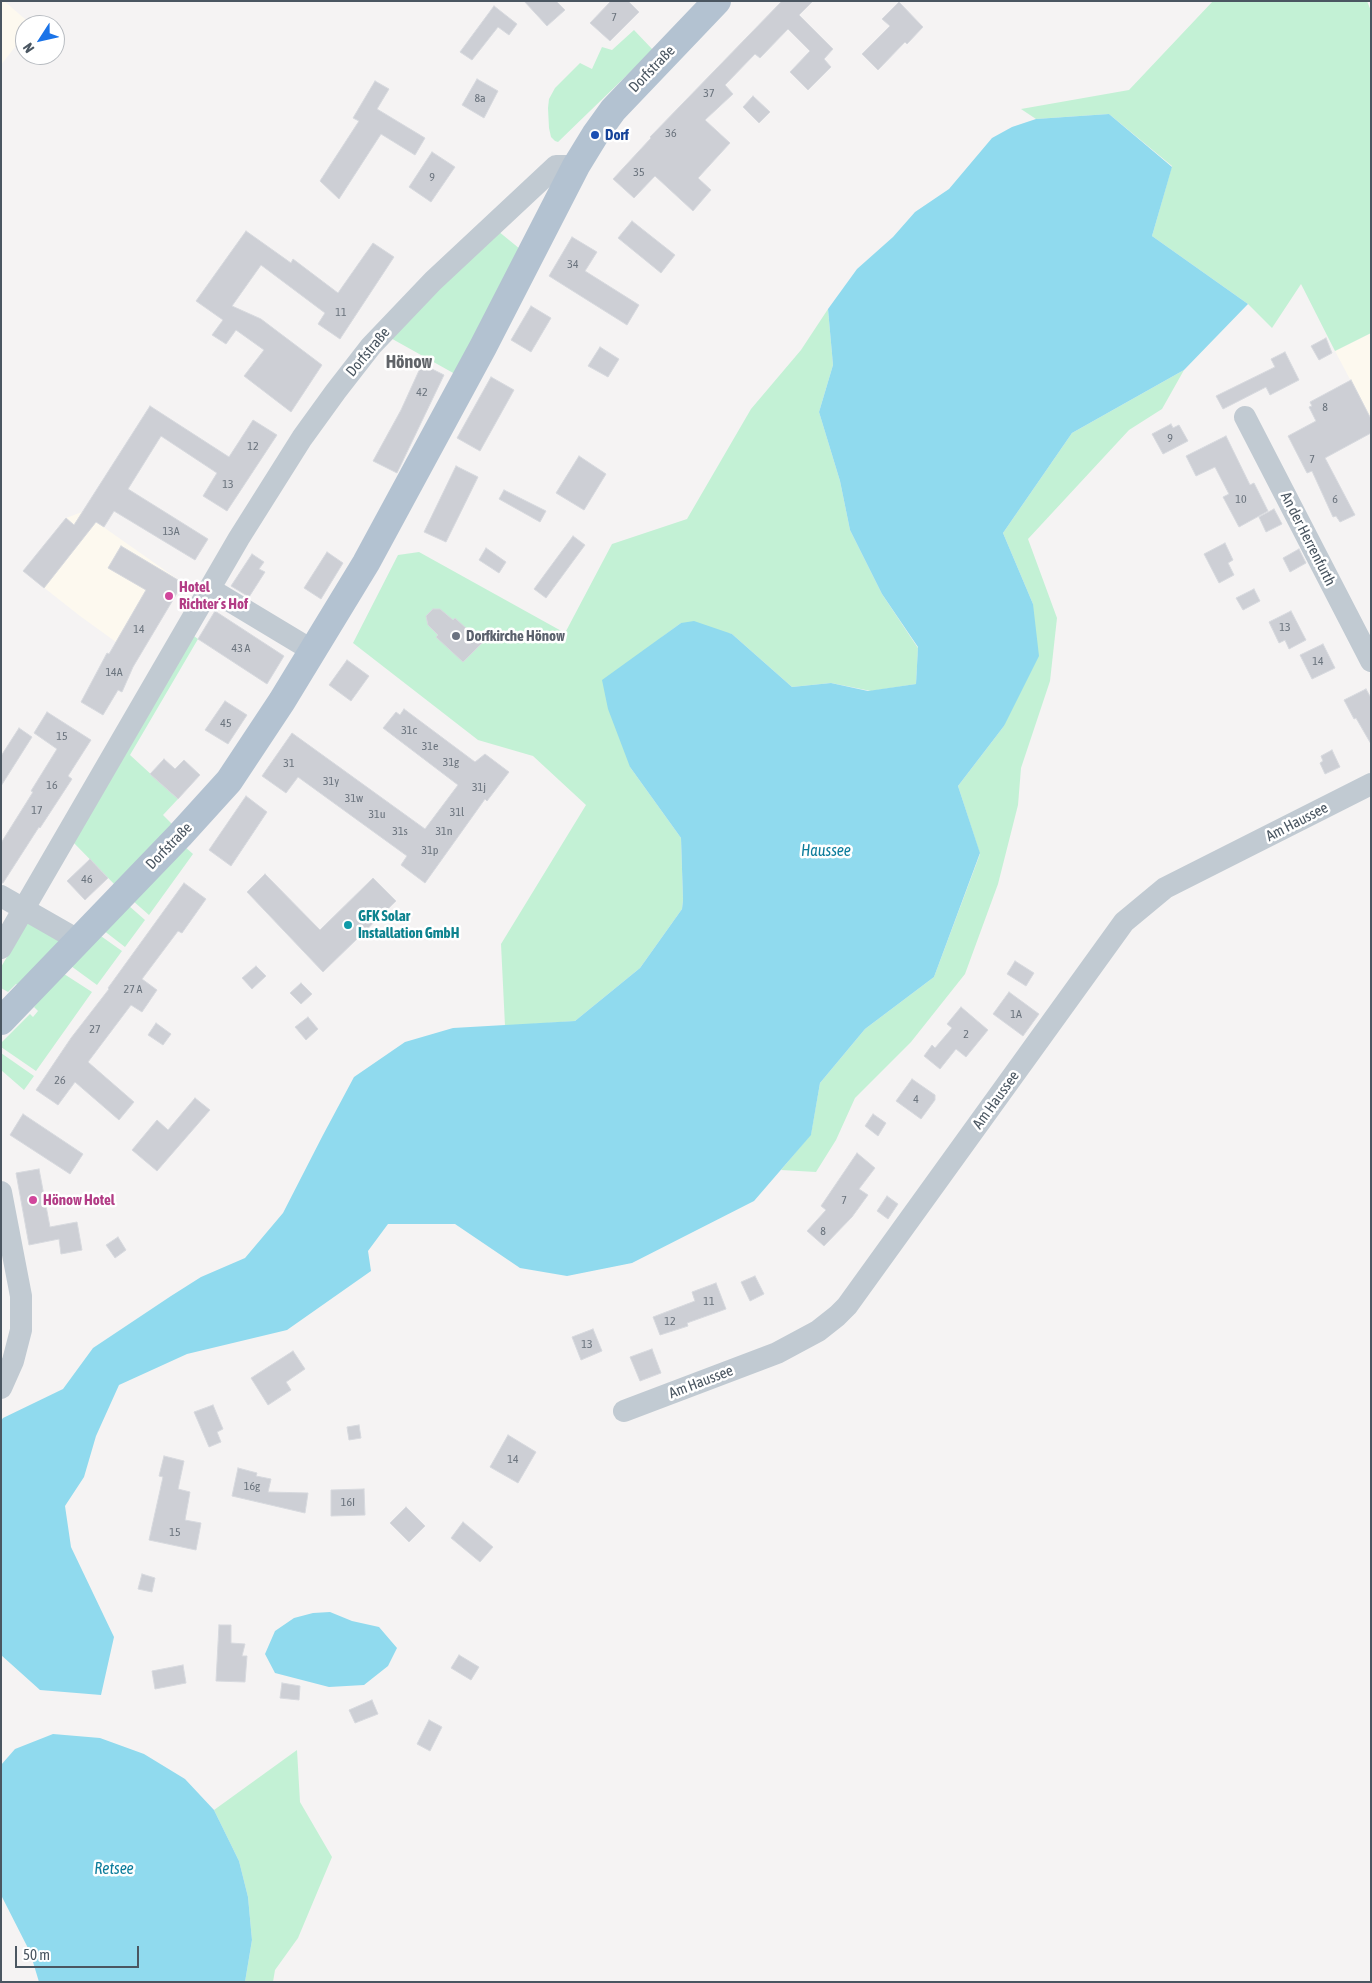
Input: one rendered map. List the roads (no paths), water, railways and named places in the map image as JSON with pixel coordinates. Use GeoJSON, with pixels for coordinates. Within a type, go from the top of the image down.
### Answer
{"type":"FeatureCollection","features":[{"type":"Feature","properties":{"kind":"main road","name":"Dorfstraße"},"geometry":{"type":"LineString","coordinates":[[1,1021],[230,781],[313,651],[388,523],[483,347],[576,166],[612,110],[717,1]]}},
{"type":"Feature","properties":{"kind":"street","name":"Dorfstraße"},"geometry":{"type":"LineString","coordinates":[[1,948],[239,538],[302,438],[371,346],[433,280],[556,166],[576,166]]}},
{"type":"Feature","properties":{"kind":"street","name":"An der Herrenfurth"},"geometry":{"type":"LineString","coordinates":[[1245,417],[1371,661]]}},
{"type":"Feature","properties":{"kind":"street"},"geometry":{"type":"LineString","coordinates":[[210,589],[313,651]]}},
{"type":"Feature","properties":{"kind":"street","name":"Am Haussee"},"geometry":{"type":"LineString","coordinates":[[624,1411],[777,1353],[818,1331],[837,1316],[848,1306],[1124,922],[1165,888],[1371,784]]}},
{"type":"Feature","properties":{"kind":"street"},"geometry":{"type":"LineString","coordinates":[[1,896],[78,940]]}},
{"type":"Feature","properties":{"kind":"street"},"geometry":{"type":"LineString","coordinates":[[1,1388],[13,1361],[22,1330],[21,1296],[2,1195]]}},
{"type":"Feature","properties":{"kind":"water","name":"Haussee"},"geometry":{"type":"Polygon","coordinates":[[[1109,114],[1172,167],[1152,236],[1248,304],[1184,370],[1072,433],[1003,533],[1033,604],[1039,656],[1004,726],[958,786],[980,853],[934,977],[865,1029],[820,1083],[811,1135],[754,1201],[632,1263],[567,1276],[520,1268],[455,1224],[388,1224],[368,1251],[371,1271],[287,1330],[187,1354],[119,1385],[96,1436],[84,1477],[65,1506],[71,1547],[114,1637],[101,1695],[40,1690],[1,1655],[1,1421],[3,1418],[63,1389],[93,1348],[171,1296],[201,1277],[245,1258],[283,1213],[354,1077],[405,1042],[453,1028],[575,1021],[640,968],[682,909],[681,838],[630,767],[608,709],[602,680],[681,623],[694,621],[732,634],[792,687],[831,683],[868,691],[916,684],[918,647],[882,594],[850,530],[840,481],[819,412],[833,365],[828,309],[857,269],[893,237],[915,212],[949,189],[992,138],[1012,127],[1036,119],[1109,114]]]}},
{"type":"Feature","properties":{"kind":"water"},"geometry":{"type":"Polygon","coordinates":[[[330,1612],[352,1621],[379,1627],[397,1648],[388,1666],[364,1685],[329,1687],[275,1673],[265,1654],[275,1631],[294,1618],[313,1613],[330,1612]]]}},
{"type":"Feature","properties":{"kind":"water","name":"Retsee"},"geometry":{"type":"Polygon","coordinates":[[[53,1734],[100,1738],[144,1754],[185,1779],[214,1810],[239,1861],[248,1897],[252,1940],[245,1982],[39,1982],[30,1952],[1,1895],[1,1765],[15,1749],[53,1734]]]}},
{"type":"Feature","properties":{"kind":"place","name":"Dorf"},"geometry":{"type":"Point","coordinates":[595,135]}},
{"type":"Feature","properties":{"kind":"place","name":"Hotel Richter´s Hof"},"geometry":{"type":"Point","coordinates":[169,596]}},
{"type":"Feature","properties":{"kind":"place","name":"Dorfkirche Hönow"},"geometry":{"type":"Point","coordinates":[456,636]}},
{"type":"Feature","properties":{"kind":"place","name":"GFK Solar Installation GmbH"},"geometry":{"type":"Point","coordinates":[348,925]}},
{"type":"Feature","properties":{"kind":"place","name":"Hönow Hotel"},"geometry":{"type":"Point","coordinates":[33,1200]}},
{"type":"Feature","properties":{"kind":"district","name":"Hönow"},"geometry":{"type":"Point","coordinates":[409,362]}}]}
